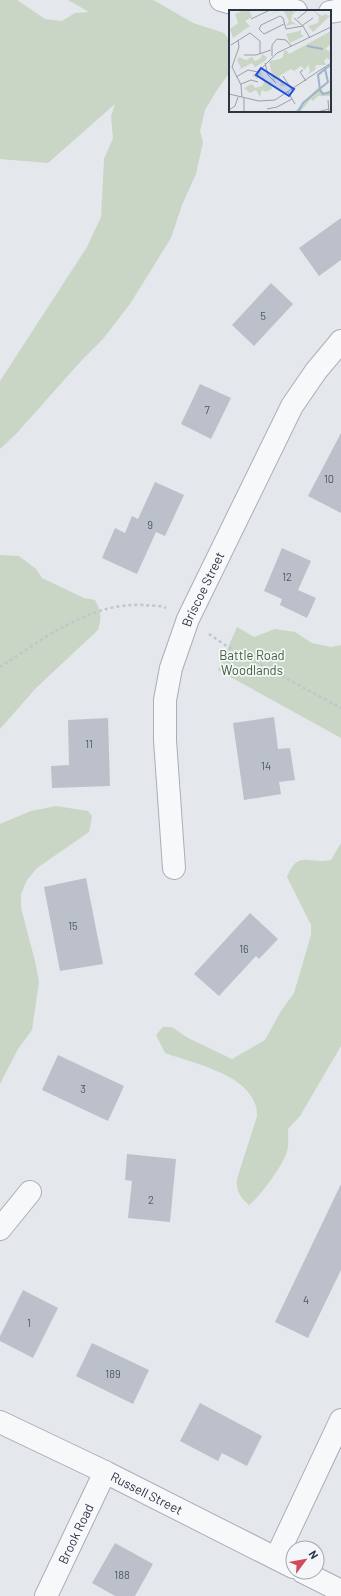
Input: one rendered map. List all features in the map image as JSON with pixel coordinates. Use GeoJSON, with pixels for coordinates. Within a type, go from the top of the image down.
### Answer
{"type":"FeatureCollection","features":[{"type":"Feature","properties":{"kind":"street"},"geometry":{"type":"LineString","coordinates":[[221,0],[242,6],[285,10]]}},
{"type":"Feature","properties":{"kind":"street"},"geometry":{"type":"LineString","coordinates":[[331,12],[341,10]]}},
{"type":"Feature","properties":{"kind":"street","name":"Briscoe Street"},"geometry":{"type":"LineString","coordinates":[[174,868],[165,740],[165,700],[171,668],[188,619],[292,406],[316,370],[341,341]]}},
{"type":"Feature","properties":{"kind":"street"},"geometry":{"type":"LineString","coordinates":[[0,1229],[30,1192]]}},
{"type":"Feature","properties":{"kind":"street"},"geometry":{"type":"LineString","coordinates":[[284,1562],[341,1420]]}},
{"type":"Feature","properties":{"kind":"street","name":"Russell Street"},"geometry":{"type":"LineString","coordinates":[[0,1422],[105,1472],[284,1562]]}},
{"type":"Feature","properties":{"kind":"street","name":"Brook Road"},"geometry":{"type":"LineString","coordinates":[[46,1596],[105,1472]]}},
{"type":"Feature","properties":{"kind":"street"},"geometry":{"type":"LineString","coordinates":[[320,1580],[341,1591]]}},
{"type":"Feature","properties":{"kind":"path"},"geometry":{"type":"LineString","coordinates":[[0,667],[53,633],[106,608],[135,605],[163,607],[188,619],[228,647],[341,708]]}},
{"type":"Feature","properties":{"kind":"green space"},"geometry":{"type":"Polygon","coordinates":[[[0,0],[17,0],[45,19],[62,21],[75,13],[89,12],[68,0],[153,0],[193,23],[224,33],[229,40],[229,73],[205,110],[200,131],[203,142],[196,174],[182,205],[171,238],[130,304],[103,339],[81,361],[16,434],[0,449],[0,381],[87,247],[101,217],[104,159],[113,138],[111,116],[115,104],[48,163],[0,159],[0,0]]]}},
{"type":"Feature","properties":{"kind":"green space"},"geometry":{"type":"Polygon","coordinates":[[[0,555],[19,556],[36,569],[42,578],[84,598],[95,600],[100,611],[100,621],[98,630],[36,688],[0,729],[0,555]]]}},
{"type":"Feature","properties":{"kind":"green space","name":"Battle Road Woodlands"},"geometry":{"type":"Polygon","coordinates":[[[237,627],[254,637],[275,629],[295,632],[312,643],[331,647],[341,645],[341,738],[218,670],[237,627]]]}},
{"type":"Feature","properties":{"kind":"green space"},"geometry":{"type":"Polygon","coordinates":[[[56,806],[88,811],[92,816],[89,832],[37,868],[27,880],[21,894],[21,908],[39,982],[32,1030],[18,1049],[0,1084],[0,824],[31,811],[56,806]]]}},
{"type":"Feature","properties":{"kind":"green space"},"geometry":{"type":"Polygon","coordinates":[[[341,843],[341,1046],[300,1116],[288,1129],[288,1149],[277,1172],[254,1201],[249,1205],[239,1194],[237,1179],[257,1116],[255,1102],[247,1091],[236,1081],[208,1067],[165,1053],[156,1035],[163,1027],[172,1027],[188,1038],[232,1059],[265,1040],[281,1011],[294,993],[311,935],[311,925],[287,877],[295,863],[300,861],[331,860],[341,843]]]}},
{"type":"Feature","properties":{"kind":"building"},"geometry":{"type":"Polygon","coordinates":[[[341,218],[341,260],[319,276],[299,248],[341,218]]]}},
{"type":"Feature","properties":{"kind":"building"},"geometry":{"type":"Polygon","coordinates":[[[271,283],[293,304],[254,346],[232,325],[271,283]]]}},
{"type":"Feature","properties":{"kind":"building"},"geometry":{"type":"Polygon","coordinates":[[[200,384],[231,398],[211,439],[181,424],[200,384]]]}},
{"type":"Feature","properties":{"kind":"building"},"geometry":{"type":"Polygon","coordinates":[[[341,433],[341,513],[308,496],[341,433]]]}},
{"type":"Feature","properties":{"kind":"building"},"geometry":{"type":"Polygon","coordinates":[[[155,482],[184,495],[165,536],[156,532],[137,574],[102,558],[115,528],[125,533],[132,516],[138,519],[155,482]]]}},
{"type":"Feature","properties":{"kind":"building"},"geometry":{"type":"Polygon","coordinates":[[[282,548],[311,561],[298,590],[316,598],[307,618],[280,605],[282,599],[264,591],[282,548]]]}},
{"type":"Feature","properties":{"kind":"building"},"geometry":{"type":"Polygon","coordinates":[[[274,717],[278,749],[290,748],[295,780],[279,782],[281,794],[244,800],[233,723],[274,717]]]}},
{"type":"Feature","properties":{"kind":"building"},"geometry":{"type":"Polygon","coordinates":[[[108,718],[110,786],[52,788],[51,766],[69,765],[68,720],[108,718]]]}},
{"type":"Feature","properties":{"kind":"building"},"geometry":{"type":"Polygon","coordinates":[[[86,878],[103,964],[60,971],[44,887],[86,878]]]}},
{"type":"Feature","properties":{"kind":"building"},"geometry":{"type":"Polygon","coordinates":[[[250,913],[278,939],[259,959],[256,956],[219,996],[194,974],[250,913]]]}},
{"type":"Feature","properties":{"kind":"building"},"geometry":{"type":"Polygon","coordinates":[[[58,1055],[124,1086],[108,1121],[42,1090],[58,1055]]]}},
{"type":"Feature","properties":{"kind":"building"},"geometry":{"type":"Polygon","coordinates":[[[127,1154],[176,1159],[170,1222],[128,1218],[132,1181],[125,1180],[127,1154]]]}},
{"type":"Feature","properties":{"kind":"building"},"geometry":{"type":"Polygon","coordinates":[[[341,1184],[341,1270],[308,1338],[275,1322],[341,1184]]]}},
{"type":"Feature","properties":{"kind":"building"},"geometry":{"type":"Polygon","coordinates":[[[23,1290],[58,1308],[33,1358],[0,1341],[0,1336],[23,1290]]]}},
{"type":"Feature","properties":{"kind":"building"},"geometry":{"type":"Polygon","coordinates":[[[92,1343],[149,1370],[133,1404],[76,1376],[92,1343]]]}},
{"type":"Feature","properties":{"kind":"building"},"geometry":{"type":"Polygon","coordinates":[[[200,1403],[262,1436],[247,1466],[222,1453],[218,1461],[180,1441],[200,1403]]]}},
{"type":"Feature","properties":{"kind":"building"},"geometry":{"type":"Polygon","coordinates":[[[115,1543],[153,1564],[135,1596],[115,1596],[92,1583],[115,1543]]]}}]}
